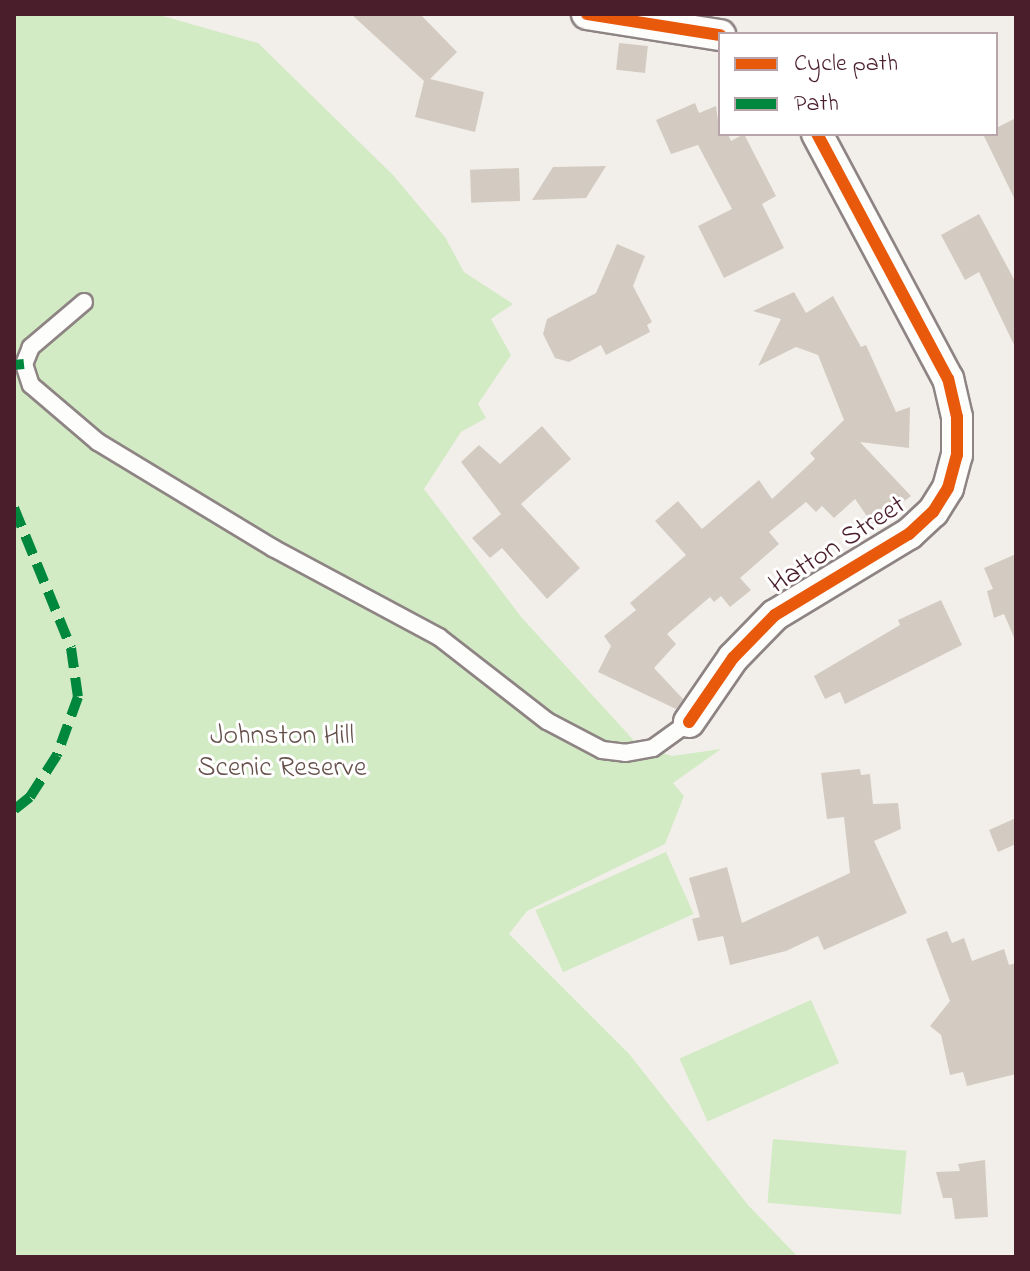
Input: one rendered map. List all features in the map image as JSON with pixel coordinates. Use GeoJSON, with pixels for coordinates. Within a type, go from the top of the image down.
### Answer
{"type":"FeatureCollection","features":[{"type":"Feature","properties":{"kind":"street"},"geometry":{"type":"LineString","coordinates":[[587,14],[718,35]]}},
{"type":"Feature","properties":{"kind":"street","name":"Hatton Street"},"geometry":{"type":"LineString","coordinates":[[689,722],[733,658],[775,615],[909,534],[933,512],[948,488],[957,455],[957,417],[948,379],[818,136]]}},
{"type":"Feature","properties":{"kind":"lane"},"geometry":{"type":"LineString","coordinates":[[84,302],[31,347],[24,364],[31,385],[98,442],[273,548],[439,637],[547,721],[602,750],[625,753],[653,748],[689,722]]}},
{"type":"Feature","properties":{"kind":"green space","name":"Johnston Hill Scenic Reserve"},"geometry":{"type":"Polygon","coordinates":[[[14,14],[156,14],[258,43],[393,175],[445,237],[464,272],[513,304],[491,319],[511,355],[478,404],[486,418],[461,432],[424,489],[522,618],[638,745],[672,756],[721,749],[673,783],[684,796],[665,844],[527,911],[509,934],[630,1055],[748,1205],[798,1257],[14,1257],[14,14]]]}},
{"type":"Feature","properties":{"kind":"green space"},"geometry":{"type":"Polygon","coordinates":[[[666,852],[694,914],[563,972],[535,910],[666,852]]]}},
{"type":"Feature","properties":{"kind":"green space"},"geometry":{"type":"Polygon","coordinates":[[[811,1000],[839,1063],[708,1122],[679,1059],[811,1000]]]}},
{"type":"Feature","properties":{"kind":"green space"},"geometry":{"type":"Polygon","coordinates":[[[773,1139],[906,1151],[901,1214],[767,1203],[773,1139]]]}},
{"type":"Feature","properties":{"kind":"building"},"geometry":{"type":"Polygon","coordinates":[[[351,14],[420,14],[457,52],[430,79],[484,92],[475,132],[415,117],[424,81],[351,14]]]}},
{"type":"Feature","properties":{"kind":"building"},"geometry":{"type":"Polygon","coordinates":[[[619,43],[648,46],[645,73],[616,70],[619,43]]]}},
{"type":"Feature","properties":{"kind":"building"},"geometry":{"type":"Polygon","coordinates":[[[695,103],[699,113],[716,106],[718,136],[729,136],[731,141],[745,136],[776,196],[762,204],[784,248],[724,278],[698,226],[732,209],[698,145],[671,154],[656,120],[695,103]]]}},
{"type":"Feature","properties":{"kind":"building"},"geometry":{"type":"Polygon","coordinates":[[[1016,118],[1016,202],[984,136],[998,136],[998,127],[1016,118]]]}},
{"type":"Feature","properties":{"kind":"building"},"geometry":{"type":"Polygon","coordinates":[[[606,166],[586,198],[532,200],[553,167],[606,166]]]}},
{"type":"Feature","properties":{"kind":"building"},"geometry":{"type":"Polygon","coordinates":[[[519,168],[520,201],[471,203],[470,170],[519,168]]]}},
{"type":"Feature","properties":{"kind":"building"},"geometry":{"type":"Polygon","coordinates":[[[979,214],[1016,283],[1016,349],[979,272],[965,280],[941,235],[979,214]]]}},
{"type":"Feature","properties":{"kind":"building"},"geometry":{"type":"Polygon","coordinates":[[[617,244],[645,256],[633,286],[652,322],[647,325],[650,332],[606,355],[601,345],[569,362],[555,358],[543,334],[547,319],[596,293],[617,244]]]}},
{"type":"Feature","properties":{"kind":"building"},"geometry":{"type":"Polygon","coordinates":[[[794,292],[806,313],[833,296],[861,347],[866,345],[896,412],[910,407],[909,448],[860,442],[911,496],[873,525],[855,499],[834,518],[822,506],[816,512],[806,502],[769,532],[779,544],[740,578],[751,590],[730,607],[721,596],[714,602],[710,597],[667,634],[676,644],[654,668],[683,699],[676,709],[598,672],[611,646],[604,636],[636,610],[630,603],[686,555],[655,521],[678,501],[702,529],[759,480],[772,499],[815,459],[810,453],[844,420],[818,355],[796,347],[758,366],[781,319],[753,311],[794,292]]]}},
{"type":"Feature","properties":{"kind":"building"},"geometry":{"type":"Polygon","coordinates":[[[542,426],[571,459],[521,504],[580,568],[547,599],[502,548],[490,558],[472,538],[501,514],[461,462],[479,445],[500,464],[542,426]]]}},
{"type":"Feature","properties":{"kind":"building"},"geometry":{"type":"Polygon","coordinates":[[[1016,554],[1016,642],[1004,614],[994,618],[987,591],[993,589],[984,568],[1016,554]]]}},
{"type":"Feature","properties":{"kind":"building"},"geometry":{"type":"Polygon","coordinates":[[[941,600],[962,645],[845,704],[840,692],[825,699],[814,676],[900,625],[898,620],[941,600]]]}},
{"type":"Feature","properties":{"kind":"building"},"geometry":{"type":"Polygon","coordinates":[[[860,769],[861,775],[870,774],[873,804],[898,803],[901,829],[874,841],[907,913],[824,950],[818,936],[786,951],[730,965],[723,936],[698,941],[692,919],[700,917],[689,878],[727,867],[742,923],[850,873],[844,817],[827,819],[821,773],[860,769]]]}},
{"type":"Feature","properties":{"kind":"building"},"geometry":{"type":"Polygon","coordinates":[[[1016,818],[1016,844],[998,852],[989,830],[1016,818]]]}},
{"type":"Feature","properties":{"kind":"building"},"geometry":{"type":"Polygon","coordinates":[[[947,931],[952,943],[964,938],[972,961],[1004,949],[1009,965],[1016,963],[1016,1074],[967,1086],[963,1072],[950,1075],[941,1035],[930,1026],[950,1001],[926,939],[947,931]]]}},
{"type":"Feature","properties":{"kind":"building"},"geometry":{"type":"Polygon","coordinates":[[[985,1160],[988,1217],[955,1219],[952,1198],[943,1198],[936,1172],[960,1171],[958,1164],[985,1160]]]}},
{"type":"Feature","properties":{"kind":"marked path"},"geometry":{"type":"LineString","coordinates":[[14,365],[24,364]]}},
{"type":"Feature","properties":{"kind":"marked path"},"geometry":{"type":"LineString","coordinates":[[14,508],[71,648],[78,697],[57,755],[30,797],[14,810]]}},
{"type":"Feature","properties":{"kind":"cycle path"},"geometry":{"type":"LineString","coordinates":[[587,14],[718,35]]}},
{"type":"Feature","properties":{"kind":"cycle path"},"geometry":{"type":"LineString","coordinates":[[689,722],[733,658],[775,615],[909,534],[933,512],[948,488],[957,455],[957,417],[948,379],[818,136]]}}]}
